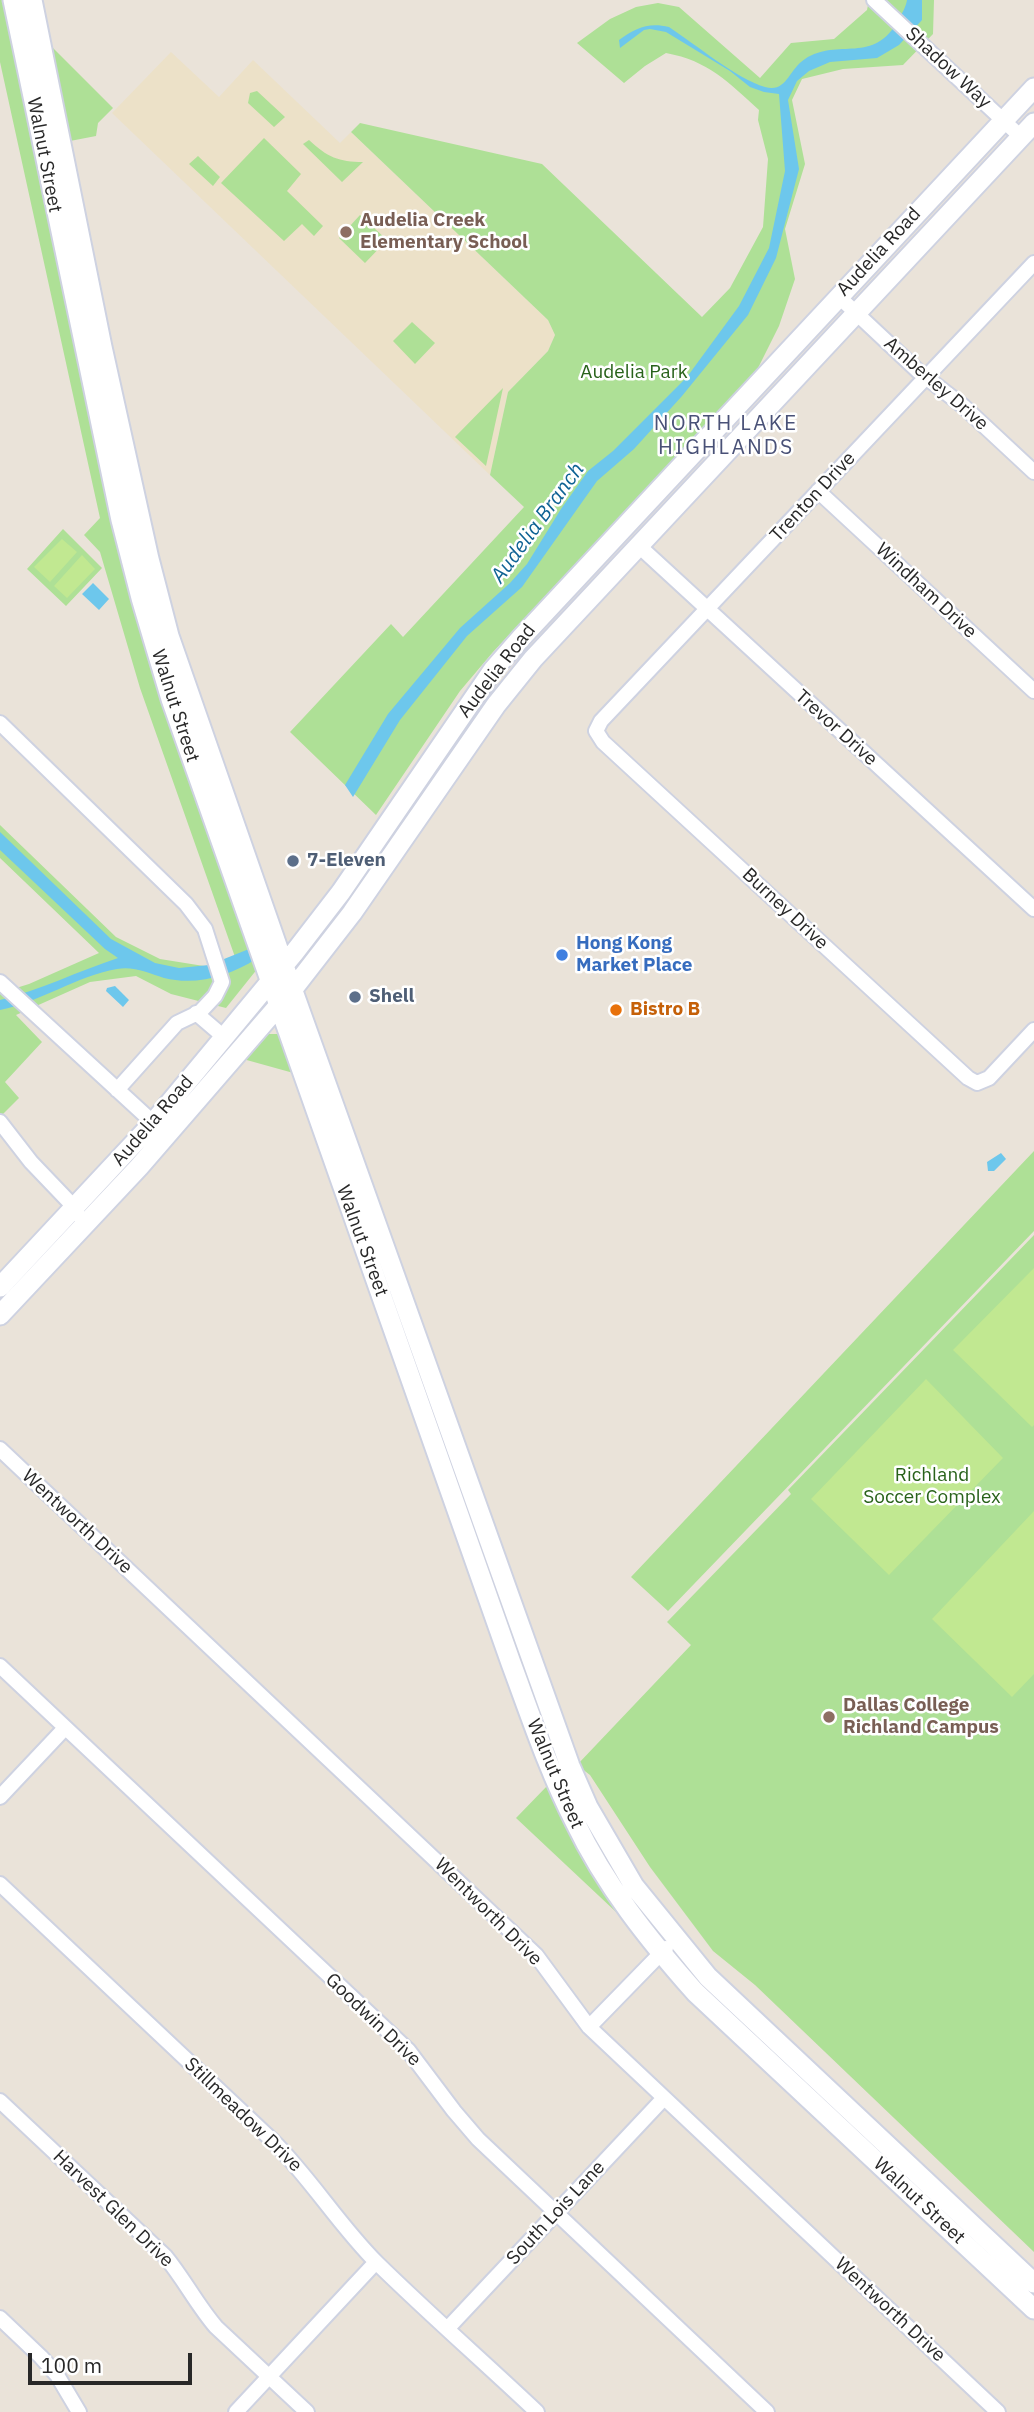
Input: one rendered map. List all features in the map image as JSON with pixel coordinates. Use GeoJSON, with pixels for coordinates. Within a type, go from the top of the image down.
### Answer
{"type":"FeatureCollection","features":[{"type":"Feature","properties":{"kind":"main road","name":"Walnut Street"},"geometry":{"type":"LineString","coordinates":[[13,0],[102,347],[163,613],[278,973],[280,1005],[401,1322],[464,1499],[575,1776],[601,1830],[634,1886],[708,1978],[1034,2283]]}},
{"type":"Feature","properties":{"kind":"main road","name":"Walnut Street"},"geometry":{"type":"LineString","coordinates":[[32,0],[54,155]]}},
{"type":"Feature","properties":{"kind":"main road","name":"Audelia Road"},"geometry":{"type":"LineString","coordinates":[[160,1129],[224,1037],[341,892],[493,670],[1034,88]]}},
{"type":"Feature","properties":{"kind":"main road","name":"Audelia Road"},"geometry":{"type":"LineString","coordinates":[[0,1315],[80,1217],[293,989],[352,913],[465,749],[533,659],[1028,130]]}},
{"type":"Feature","properties":{"kind":"main road"},"geometry":{"type":"LineString","coordinates":[[776,363],[795,380]]}},
{"type":"Feature","properties":{"kind":"main road"},"geometry":{"type":"LineString","coordinates":[[621,530],[639,547]]}},
{"type":"Feature","properties":{"kind":"main road"},"geometry":{"type":"LineString","coordinates":[[448,736],[465,749]]}},
{"type":"Feature","properties":{"kind":"main road","name":"Walnut Street"},"geometry":{"type":"LineString","coordinates":[[278,973],[293,989],[401,1322]]}},
{"type":"Feature","properties":{"kind":"main road","name":"Audelia Road"},"geometry":{"type":"LineString","coordinates":[[0,1287],[80,1217]]}},
{"type":"Feature","properties":{"kind":"main road","name":"Walnut Street"},"geometry":{"type":"LineString","coordinates":[[464,1499],[511,1663],[544,1752],[575,1823],[619,1898],[695,1992],[1034,2309]]}},
{"type":"Feature","properties":{"kind":"main road"},"geometry":{"type":"LineString","coordinates":[[511,1663],[528,1682],[543,1717],[551,1718]]}},
{"type":"Feature","properties":{"kind":"street","name":"Shadow Way"},"geometry":{"type":"LineString","coordinates":[[874,0],[1003,120],[1028,130]]}},
{"type":"Feature","properties":{"kind":"street","name":"Trenton Drive"},"geometry":{"type":"LineString","coordinates":[[596,732],[601,721],[706,608],[1033,264]]}},
{"type":"Feature","properties":{"kind":"street","name":"Amberley Drive"},"geometry":{"type":"LineString","coordinates":[[838,296],[925,377],[963,406],[1034,472]]}},
{"type":"Feature","properties":{"kind":"street","name":"Windham Drive"},"geometry":{"type":"LineString","coordinates":[[818,491],[1034,691]]}},
{"type":"Feature","properties":{"kind":"street","name":"Trevor Drive"},"geometry":{"type":"LineString","coordinates":[[639,547],[1034,909]]}},
{"type":"Feature","properties":{"kind":"street"},"geometry":{"type":"LineString","coordinates":[[0,723],[186,904],[205,929],[216,960],[222,982],[215,996],[197,1013],[177,1023],[116,1089]]}},
{"type":"Feature","properties":{"kind":"street","name":"Burney Drive"},"geometry":{"type":"LineString","coordinates":[[596,732],[603,742],[968,1078],[977,1083],[989,1078],[1034,1030]]}},
{"type":"Feature","properties":{"kind":"street"},"geometry":{"type":"LineString","coordinates":[[3,984],[160,1129]]}},
{"type":"Feature","properties":{"kind":"street"},"geometry":{"type":"LineString","coordinates":[[197,1013],[224,1037]]}},
{"type":"Feature","properties":{"kind":"street"},"geometry":{"type":"LineString","coordinates":[[0,1122],[80,1217]]}},
{"type":"Feature","properties":{"kind":"street","name":"Wentworth Drive"},"geometry":{"type":"LineString","coordinates":[[2,1454],[536,1955],[589,2027],[998,2412]]}},
{"type":"Feature","properties":{"kind":"street","name":"Goodwin Drive"},"geometry":{"type":"LineString","coordinates":[[0,1666],[408,2050],[478,2139],[768,2412]]}},
{"type":"Feature","properties":{"kind":"street"},"geometry":{"type":"LineString","coordinates":[[0,1797],[65,1728]]}},
{"type":"Feature","properties":{"kind":"street","name":"Stillmeadow Drive"},"geometry":{"type":"LineString","coordinates":[[0,1884],[273,2141],[298,2166],[337,2219],[376,2262],[537,2412]]}},
{"type":"Feature","properties":{"kind":"street"},"geometry":{"type":"LineString","coordinates":[[589,2027],[660,1952],[677,1941]]}},
{"type":"Feature","properties":{"kind":"street","name":"South Lois Lane"},"geometry":{"type":"LineString","coordinates":[[447,2328],[664,2098]]}},
{"type":"Feature","properties":{"kind":"street","name":"Harvest Glen Drive"},"geometry":{"type":"LineString","coordinates":[[0,2101],[165,2256],[203,2312],[307,2412]]}},
{"type":"Feature","properties":{"kind":"street"},"geometry":{"type":"LineString","coordinates":[[236,2412],[376,2262]]}},
{"type":"Feature","properties":{"kind":"street"},"geometry":{"type":"LineString","coordinates":[[0,2318],[57,2375],[79,2412]]}},
{"type":"Feature","properties":{"kind":"shaded area","name":"Audelia Creek Elementary School"},"geometry":{"type":"Polygon","coordinates":[[[171,52],[219,97],[253,60],[340,143],[351,132],[548,320],[555,335],[548,351],[508,392],[490,475],[112,113],[171,52]]]}},
{"type":"Feature","properties":{"kind":"green space"},"geometry":{"type":"Polygon","coordinates":[[[0,0],[6,0],[258,968],[226,1008],[171,994],[136,976],[90,982],[16,1015],[42,1042],[5,1082],[19,1098],[0,1117],[0,993],[29,984],[99,953],[0,858],[0,825],[116,937],[160,959],[210,967],[235,957],[140,688],[100,552],[84,535],[100,518],[0,62],[0,0]]]}},
{"type":"Feature","properties":{"kind":"green space","name":"Audelia Park"},"geometry":{"type":"Polygon","coordinates":[[[869,0],[934,0],[933,34],[903,65],[843,69],[802,79],[792,100],[805,164],[785,229],[795,279],[779,326],[757,370],[493,652],[460,691],[376,815],[290,732],[391,624],[403,637],[524,507],[490,475],[508,392],[548,351],[555,335],[548,320],[351,132],[360,123],[542,164],[702,317],[730,288],[763,227],[768,159],[758,120],[759,110],[717,74],[694,61],[666,53],[624,83],[577,43],[610,19],[636,7],[658,3],[679,7],[760,78],[791,43],[834,39],[867,10],[869,0]]]}},
{"type":"Feature","properties":{"kind":"green space"},"geometry":{"type":"Polygon","coordinates":[[[50,45],[113,108],[98,123],[96,136],[70,141],[50,45]]]}},
{"type":"Feature","properties":{"kind":"green space"},"geometry":{"type":"Polygon","coordinates":[[[257,91],[285,117],[274,127],[248,103],[250,93],[257,91]]]}},
{"type":"Feature","properties":{"kind":"green space"},"geometry":{"type":"Polygon","coordinates":[[[264,138],[301,174],[287,191],[323,226],[314,236],[302,224],[284,241],[221,183],[264,138]]]}},
{"type":"Feature","properties":{"kind":"green space"},"geometry":{"type":"Polygon","coordinates":[[[309,140],[334,157],[363,162],[342,182],[303,144],[309,140]]]}},
{"type":"Feature","properties":{"kind":"green space"},"geometry":{"type":"Polygon","coordinates":[[[198,156],[220,177],[213,186],[189,164],[198,156]]]}},
{"type":"Feature","properties":{"kind":"green space"},"geometry":{"type":"Polygon","coordinates":[[[360,215],[387,240],[365,263],[339,238],[360,215]]]}},
{"type":"Feature","properties":{"kind":"green space"},"geometry":{"type":"Polygon","coordinates":[[[412,322],[435,343],[415,364],[393,341],[412,322]]]}},
{"type":"Feature","properties":{"kind":"green space"},"geometry":{"type":"Polygon","coordinates":[[[503,388],[486,466],[455,437],[503,388]]]}},
{"type":"Feature","properties":{"kind":"green space"},"geometry":{"type":"Polygon","coordinates":[[[63,529],[102,568],[66,606],[27,569],[63,529]]]}},
{"type":"Feature","properties":{"kind":"green space"},"geometry":{"type":"Polygon","coordinates":[[[62,539],[77,552],[50,582],[34,567],[62,539]]]}},
{"type":"Feature","properties":{"kind":"green space"},"geometry":{"type":"Polygon","coordinates":[[[82,555],[95,569],[67,598],[54,586],[82,555]]]}},
{"type":"Feature","properties":{"kind":"green space"},"geometry":{"type":"Polygon","coordinates":[[[267,1034],[281,1034],[297,1074],[243,1059],[267,1034]]]}},
{"type":"Feature","properties":{"kind":"green space"},"geometry":{"type":"Polygon","coordinates":[[[1034,1151],[1034,1231],[668,1611],[631,1577],[1034,1151]]]}},
{"type":"Feature","properties":{"kind":"green space","name":"Dallas College Richland Campus"},"geometry":{"type":"Polygon","coordinates":[[[1034,1235],[1034,2252],[755,1985],[713,1951],[650,1867],[590,1775],[577,1765],[691,1645],[667,1622],[791,1494],[788,1490],[1034,1235]]]}},
{"type":"Feature","properties":{"kind":"green space"},"geometry":{"type":"Polygon","coordinates":[[[1034,1268],[1034,1425],[1032,1427],[953,1350],[1034,1268]]]}},
{"type":"Feature","properties":{"kind":"green space","name":"Richland Soccer Complex"},"geometry":{"type":"Polygon","coordinates":[[[926,1379],[1003,1458],[889,1575],[811,1499],[926,1379]]]}},
{"type":"Feature","properties":{"kind":"green space"},"geometry":{"type":"Polygon","coordinates":[[[1034,1511],[1034,1674],[1012,1697],[932,1619],[1034,1511]]]}},
{"type":"Feature","properties":{"kind":"green space"},"geometry":{"type":"Polygon","coordinates":[[[548,1785],[576,1841],[632,1927],[516,1818],[548,1785]]]}},
{"type":"Feature","properties":{"kind":"water"},"geometry":{"type":"Polygon","coordinates":[[[907,0],[922,0],[922,20],[899,45],[877,58],[830,62],[809,71],[797,81],[788,100],[799,169],[776,258],[748,315],[682,396],[634,449],[597,481],[522,587],[467,636],[400,720],[353,797],[345,785],[388,714],[460,628],[527,564],[588,471],[613,451],[687,377],[739,306],[769,248],[785,171],[779,94],[750,87],[730,71],[666,32],[644,30],[620,48],[619,40],[642,27],[669,27],[742,77],[772,88],[783,84],[799,64],[817,53],[867,47],[878,42],[899,19],[907,0]]]}},
{"type":"Feature","properties":{"kind":"water"},"geometry":{"type":"Polygon","coordinates":[[[93,583],[109,599],[99,610],[82,594],[93,583]]]}},
{"type":"Feature","properties":{"kind":"water"},"geometry":{"type":"Polygon","coordinates":[[[0,832],[111,939],[155,963],[179,968],[209,965],[254,947],[256,959],[224,975],[188,981],[164,978],[135,969],[117,969],[87,977],[30,1001],[0,1010],[0,1000],[118,958],[105,949],[0,850],[0,832]]]}},
{"type":"Feature","properties":{"kind":"water"},"geometry":{"type":"Polygon","coordinates":[[[115,986],[129,1000],[123,1007],[106,991],[107,988],[115,986]]]}},
{"type":"Feature","properties":{"kind":"water"},"geometry":{"type":"Polygon","coordinates":[[[1001,1153],[1006,1159],[994,1171],[988,1171],[987,1162],[1001,1153]]]}},
{"type":"Feature","properties":{"kind":"place","name":"Audelia Creek Elementary School"},"geometry":{"type":"Point","coordinates":[346,232]}},
{"type":"Feature","properties":{"kind":"place","name":"7-Eleven"},"geometry":{"type":"Point","coordinates":[293,861]}},
{"type":"Feature","properties":{"kind":"place","name":"Hong Kong Market Place"},"geometry":{"type":"Point","coordinates":[562,955]}},
{"type":"Feature","properties":{"kind":"place","name":"Shell"},"geometry":{"type":"Point","coordinates":[355,997]}},
{"type":"Feature","properties":{"kind":"place","name":"Bistro B"},"geometry":{"type":"Point","coordinates":[616,1010]}},
{"type":"Feature","properties":{"kind":"place","name":"Dallas College Richland Campus"},"geometry":{"type":"Point","coordinates":[829,1717]}},
{"type":"Feature","properties":{"kind":"district","name":"NORTH LAKE HIGHLANDS"},"geometry":{"type":"Point","coordinates":[726,436]}},
{"type":"Feature","properties":{"kind":"water label","name":"Audelia Branch"},"geometry":{"type":"Point","coordinates":[538,523]}}]}
